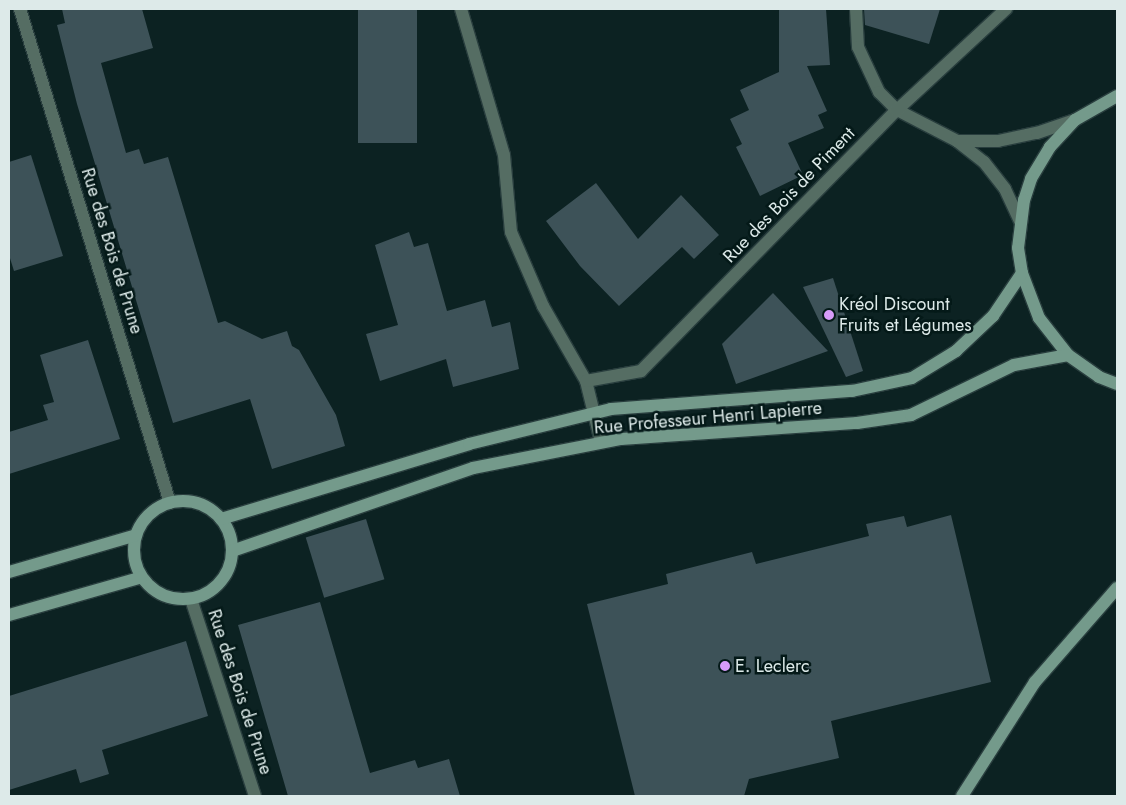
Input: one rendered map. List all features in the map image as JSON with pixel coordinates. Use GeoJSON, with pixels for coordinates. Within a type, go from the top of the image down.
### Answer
{"type":"FeatureCollection","features":[{"type":"Feature","properties":{"kind":"main road"},"geometry":{"type":"LineString","coordinates":[[1117,96],[1075,120],[1050,147],[1031,179],[1020,221],[1022,273],[1039,318],[1068,355],[1099,377],[1117,384]]}},
{"type":"Feature","properties":{"kind":"main road","name":"Rue Professeur Henri Lapierre"},"geometry":{"type":"LineString","coordinates":[[221,519],[469,444],[595,413],[852,391],[912,378],[956,351],[993,316],[1022,273]]}},
{"type":"Feature","properties":{"kind":"main road","name":"Rue Professeur Henri Lapierre"},"geometry":{"type":"LineString","coordinates":[[232,551],[473,468],[601,442],[857,423],[911,415],[1014,365],[1068,355]]}},
{"type":"Feature","properties":{"kind":"main road"},"geometry":{"type":"LineString","coordinates":[[170,503],[198,504],[221,519],[230,534],[232,551],[229,568],[220,582],[207,593],[191,599],[163,595],[142,577],[134,549],[136,535],[149,516],[170,503]]}},
{"type":"Feature","properties":{"kind":"main road"},"geometry":{"type":"LineString","coordinates":[[9,572],[136,535]]}},
{"type":"Feature","properties":{"kind":"main road"},"geometry":{"type":"LineString","coordinates":[[9,615],[142,577]]}},
{"type":"Feature","properties":{"kind":"main road"},"geometry":{"type":"LineString","coordinates":[[962,796],[1035,682],[1117,588]]}},
{"type":"Feature","properties":{"kind":"street","name":"Rue des Bois de Prune"},"geometry":{"type":"LineString","coordinates":[[20,9],[170,503]]}},
{"type":"Feature","properties":{"kind":"street"},"geometry":{"type":"LineString","coordinates":[[461,9],[504,155],[511,232],[543,306],[586,381],[601,442]]}},
{"type":"Feature","properties":{"kind":"street"},"geometry":{"type":"LineString","coordinates":[[856,9],[858,47],[867,71],[879,92],[897,110],[957,141],[984,162],[1006,189],[1020,221]]}},
{"type":"Feature","properties":{"kind":"street","name":"Rue des Bois de Piment"},"geometry":{"type":"LineString","coordinates":[[586,381],[641,370],[897,110],[1006,9]]}},
{"type":"Feature","properties":{"kind":"street"},"geometry":{"type":"LineString","coordinates":[[957,141],[998,141],[1038,133],[1075,120]]}},
{"type":"Feature","properties":{"kind":"street","name":"Rue des Bois de Prune"},"geometry":{"type":"LineString","coordinates":[[191,599],[255,796]]}},
{"type":"Feature","properties":{"kind":"building"},"geometry":{"type":"Polygon","coordinates":[[[62,9],[142,9],[153,48],[101,63],[126,153],[139,149],[144,164],[168,157],[218,323],[225,321],[262,339],[287,331],[292,346],[299,350],[336,415],[345,446],[272,469],[250,399],[173,423],[77,104],[57,25],[65,23],[62,9]]]}},
{"type":"Feature","properties":{"kind":"building"},"geometry":{"type":"Polygon","coordinates":[[[358,9],[417,9],[417,143],[358,143],[358,9]]]}},
{"type":"Feature","properties":{"kind":"building"},"geometry":{"type":"Polygon","coordinates":[[[779,9],[826,9],[830,65],[807,66],[827,111],[818,115],[824,128],[788,143],[803,175],[760,196],[736,147],[742,144],[730,119],[749,110],[740,90],[779,72],[779,9]]]}},
{"type":"Feature","properties":{"kind":"building"},"geometry":{"type":"Polygon","coordinates":[[[864,9],[940,9],[929,44],[865,25],[864,9]]]}},
{"type":"Feature","properties":{"kind":"building"},"geometry":{"type":"Polygon","coordinates":[[[31,155],[63,256],[14,271],[9,255],[9,162],[31,155]]]}},
{"type":"Feature","properties":{"kind":"building"},"geometry":{"type":"Polygon","coordinates":[[[596,183],[638,239],[681,195],[719,235],[694,259],[682,247],[619,306],[580,266],[546,221],[596,183]]]}},
{"type":"Feature","properties":{"kind":"building"},"geometry":{"type":"Polygon","coordinates":[[[409,232],[414,247],[428,243],[447,311],[485,300],[492,327],[510,322],[519,369],[453,387],[446,359],[380,381],[366,334],[398,325],[375,245],[409,232]]]}},
{"type":"Feature","properties":{"kind":"building"},"geometry":{"type":"Polygon","coordinates":[[[833,278],[863,371],[846,377],[803,287],[833,278]]]}},
{"type":"Feature","properties":{"kind":"building"},"geometry":{"type":"Polygon","coordinates":[[[773,293],[828,351],[736,384],[722,344],[773,293]]]}},
{"type":"Feature","properties":{"kind":"building"},"geometry":{"type":"Polygon","coordinates":[[[88,340],[120,439],[9,474],[9,432],[48,420],[43,405],[54,402],[40,355],[88,340]]]}},
{"type":"Feature","properties":{"kind":"building"},"geometry":{"type":"Polygon","coordinates":[[[951,515],[991,682],[831,721],[839,758],[749,779],[744,796],[635,796],[587,604],[668,584],[666,574],[752,552],[756,564],[869,536],[866,524],[904,516],[907,527],[951,515]]]}},
{"type":"Feature","properties":{"kind":"building"},"geometry":{"type":"Polygon","coordinates":[[[366,519],[384,579],[324,598],[306,537],[366,519]]]}},
{"type":"Feature","properties":{"kind":"building"},"geometry":{"type":"Polygon","coordinates":[[[320,602],[370,773],[415,760],[418,768],[449,759],[460,796],[288,796],[238,625],[320,602]]]}},
{"type":"Feature","properties":{"kind":"building"},"geometry":{"type":"Polygon","coordinates":[[[186,641],[208,716],[102,750],[109,774],[80,783],[76,769],[9,790],[9,696],[186,641]]]}},
{"type":"Feature","properties":{"kind":"place","name":"Kréol Discount Fruits et Légumes"},"geometry":{"type":"Point","coordinates":[829,315]}},
{"type":"Feature","properties":{"kind":"place","name":"E. Leclerc"},"geometry":{"type":"Point","coordinates":[725,666]}}]}
